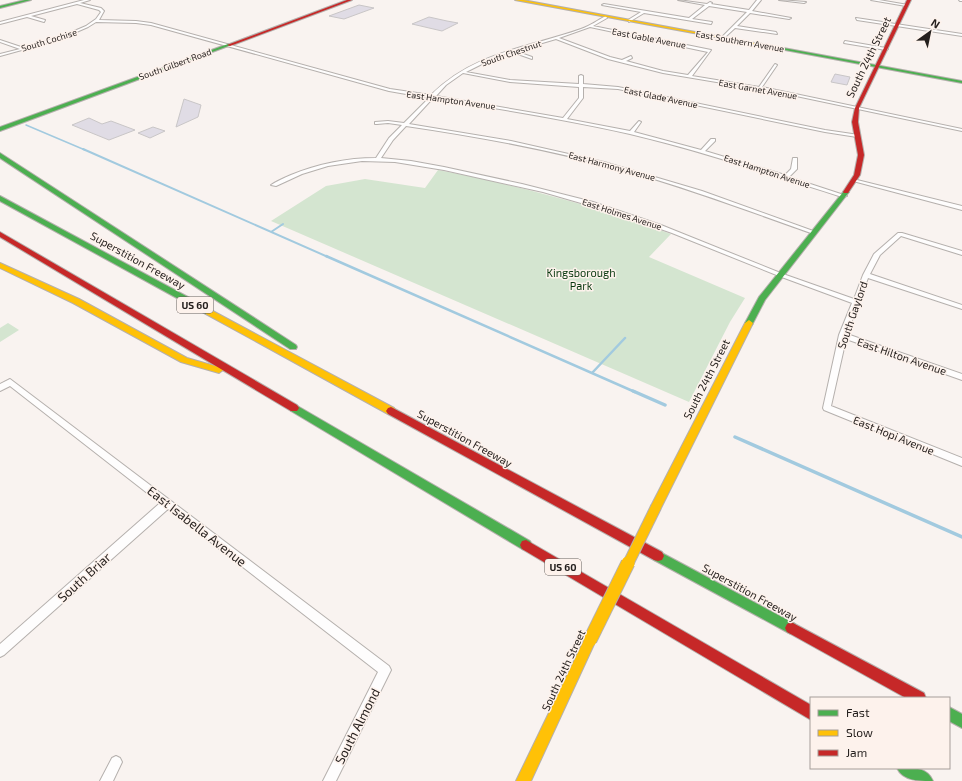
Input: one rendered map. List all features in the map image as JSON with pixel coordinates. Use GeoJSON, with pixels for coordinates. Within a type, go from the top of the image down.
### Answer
{"type":"FeatureCollection","features":[{"type":"Feature","properties":{"kind":"main road"},"geometry":{"type":"LineString","coordinates":[[0,7],[26,0]]}},
{"type":"Feature","properties":{"kind":"main road","name":"South Gilbert Road"},"geometry":{"type":"LineString","coordinates":[[0,129],[339,0]]}},
{"type":"Feature","properties":{"kind":"main road","name":"South Gilbert Road"},"geometry":{"type":"LineString","coordinates":[[0,120],[350,0]]}},
{"type":"Feature","properties":{"kind":"main road","name":"East Southern Avenue"},"geometry":{"type":"LineString","coordinates":[[517,0],[962,82]]}},
{"type":"Feature","properties":{"kind":"main road","name":"South 24th Street"},"geometry":{"type":"LineString","coordinates":[[523,781],[590,640],[751,318],[762,299],[780,274],[844,196],[855,180],[860,160],[856,122],[857,108],[878,67],[907,2]]}},
{"type":"Feature","properties":{"kind":"main road"},"geometry":{"type":"LineString","coordinates":[[0,155],[391,411]]}},
{"type":"Feature","properties":{"kind":"main road","name":"Superstition Freeway"},"geometry":{"type":"LineString","coordinates":[[0,198],[917,697]]}},
{"type":"Feature","properties":{"kind":"main road","name":"US 60"},"geometry":{"type":"LineString","coordinates":[[0,234],[810,712]]}},
{"type":"Feature","properties":{"kind":"main road"},"geometry":{"type":"LineString","coordinates":[[0,265],[76,301],[184,360],[242,377]]}},
{"type":"Feature","properties":{"kind":"main road"},"geometry":{"type":"LineString","coordinates":[[950,715],[962,721]]}},
{"type":"Feature","properties":{"kind":"main road"},"geometry":{"type":"LineString","coordinates":[[906,769],[926,781]]}},
{"type":"Feature","properties":{"kind":"street"},"geometry":{"type":"LineString","coordinates":[[0,23],[88,0]]}},
{"type":"Feature","properties":{"kind":"street"},"geometry":{"type":"LineString","coordinates":[[612,0],[604,5],[711,23]]}},
{"type":"Feature","properties":{"kind":"street"},"geometry":{"type":"LineString","coordinates":[[680,0],[789,18]]}},
{"type":"Feature","properties":{"kind":"street"},"geometry":{"type":"LineString","coordinates":[[689,20],[714,0]]}},
{"type":"Feature","properties":{"kind":"street"},"geometry":{"type":"LineString","coordinates":[[723,38],[759,0]]}},
{"type":"Feature","properties":{"kind":"street"},"geometry":{"type":"LineString","coordinates":[[781,0],[804,2]]}},
{"type":"Feature","properties":{"kind":"street"},"geometry":{"type":"LineString","coordinates":[[873,0],[907,2]]}},
{"type":"Feature","properties":{"kind":"street"},"geometry":{"type":"LineString","coordinates":[[77,3],[104,12],[97,21]]}},
{"type":"Feature","properties":{"kind":"street"},"geometry":{"type":"LineString","coordinates":[[629,21],[643,12]]}},
{"type":"Feature","properties":{"kind":"street"},"geometry":{"type":"LineString","coordinates":[[26,16],[44,21]]}},
{"type":"Feature","properties":{"kind":"street","name":"South Chestnut"},"geometry":{"type":"LineString","coordinates":[[378,159],[391,139],[446,84],[462,72],[495,56],[557,38],[589,26],[606,17]]}},
{"type":"Feature","properties":{"kind":"street"},"geometry":{"type":"LineString","coordinates":[[857,18],[962,35]]}},
{"type":"Feature","properties":{"kind":"street","name":"East Hampton Avenue"},"geometry":{"type":"LineString","coordinates":[[97,21],[145,23],[379,88],[432,98],[564,118],[631,133],[702,152],[844,196]]}},
{"type":"Feature","properties":{"kind":"street","name":"South Cochise"},"geometry":{"type":"LineString","coordinates":[[0,55],[83,29],[97,21]]}},
{"type":"Feature","properties":{"kind":"street","name":"East Gable Avenue"},"geometry":{"type":"LineString","coordinates":[[589,26],[710,50],[689,77]]}},
{"type":"Feature","properties":{"kind":"street"},"geometry":{"type":"LineString","coordinates":[[734,27],[776,33]]}},
{"type":"Feature","properties":{"kind":"street","name":"East Garnet Avenue"},"geometry":{"type":"LineString","coordinates":[[557,38],[622,62],[663,72],[760,88],[962,130]]}},
{"type":"Feature","properties":{"kind":"street"},"geometry":{"type":"LineString","coordinates":[[0,41],[22,48]]}},
{"type":"Feature","properties":{"kind":"street"},"geometry":{"type":"LineString","coordinates":[[845,42],[886,49]]}},
{"type":"Feature","properties":{"kind":"street"},"geometry":{"type":"LineString","coordinates":[[512,51],[531,58]]}},
{"type":"Feature","properties":{"kind":"street"},"geometry":{"type":"LineString","coordinates":[[622,62],[631,57]]}},
{"type":"Feature","properties":{"kind":"street"},"geometry":{"type":"LineString","coordinates":[[760,88],[775,65]]}},
{"type":"Feature","properties":{"kind":"street","name":"East Glade Avenue"},"geometry":{"type":"LineString","coordinates":[[462,72],[510,81],[618,88],[825,131],[857,136]]}},
{"type":"Feature","properties":{"kind":"street"},"geometry":{"type":"LineString","coordinates":[[564,118],[581,98],[581,76]]}},
{"type":"Feature","properties":{"kind":"street"},"geometry":{"type":"LineString","coordinates":[[631,133],[639,122]]}},
{"type":"Feature","properties":{"kind":"street","name":"East Harmony Avenue"},"geometry":{"type":"LineString","coordinates":[[378,123],[405,125],[534,147],[605,163],[697,190],[813,232]]}},
{"type":"Feature","properties":{"kind":"street"},"geometry":{"type":"LineString","coordinates":[[702,152],[713,140]]}},
{"type":"Feature","properties":{"kind":"street","name":"East Holmes Avenue"},"geometry":{"type":"LineString","coordinates":[[274,185],[315,167],[346,161],[378,159],[442,168],[559,194],[658,226],[856,302]]}},
{"type":"Feature","properties":{"kind":"street"},"geometry":{"type":"LineString","coordinates":[[786,177],[794,169],[795,159]]}},
{"type":"Feature","properties":{"kind":"street"},"geometry":{"type":"LineString","coordinates":[[855,180],[962,208]]}},
{"type":"Feature","properties":{"kind":"street","name":"South Gaylord"},"geometry":{"type":"LineString","coordinates":[[827,408],[843,335],[866,275],[878,254],[900,234],[962,253]]}},
{"type":"Feature","properties":{"kind":"street"},"geometry":{"type":"LineString","coordinates":[[866,275],[962,307]]}},
{"type":"Feature","properties":{"kind":"street","name":"East Hilton Avenue"},"geometry":{"type":"LineString","coordinates":[[843,335],[962,377]]}},
{"type":"Feature","properties":{"kind":"street","name":"East Isabella Avenue"},"geometry":{"type":"LineString","coordinates":[[0,388],[10,382],[385,670]]}},
{"type":"Feature","properties":{"kind":"street","name":"East Hopi Avenue"},"geometry":{"type":"LineString","coordinates":[[827,408],[962,462]]}},
{"type":"Feature","properties":{"kind":"street","name":"South Briar"},"geometry":{"type":"LineString","coordinates":[[0,651],[167,503]]}},
{"type":"Feature","properties":{"kind":"street","name":"South Almond"},"geometry":{"type":"LineString","coordinates":[[329,781],[385,670]]}},
{"type":"Feature","properties":{"kind":"street"},"geometry":{"type":"LineString","coordinates":[[106,781],[116,762]]}},
{"type":"Feature","properties":{"kind":"green space","name":"Kingsborough Park"},"geometry":{"type":"Polygon","coordinates":[[[438,170],[497,182],[556,197],[614,214],[671,234],[649,257],[745,298],[730,322],[689,402],[271,221],[326,186],[365,179],[425,188],[438,170]]]}},
{"type":"Feature","properties":{"kind":"green space"},"geometry":{"type":"Polygon","coordinates":[[[8,323],[19,330],[0,342],[0,328],[8,323]]]}},
{"type":"Feature","properties":{"kind":"building"},"geometry":{"type":"Polygon","coordinates":[[[359,5],[374,8],[344,19],[329,16],[359,5]]]}},
{"type":"Feature","properties":{"kind":"building"},"geometry":{"type":"Polygon","coordinates":[[[429,17],[458,23],[442,31],[412,24],[429,17]]]}},
{"type":"Feature","properties":{"kind":"building"},"geometry":{"type":"Polygon","coordinates":[[[835,74],[850,77],[847,85],[831,82],[835,74]]]}},
{"type":"Feature","properties":{"kind":"building"},"geometry":{"type":"Polygon","coordinates":[[[184,99],[201,105],[198,117],[176,127],[184,99]]]}},
{"type":"Feature","properties":{"kind":"building"},"geometry":{"type":"Polygon","coordinates":[[[89,118],[102,124],[111,121],[135,130],[109,140],[72,125],[89,118]]]}},
{"type":"Feature","properties":{"kind":"building"},"geometry":{"type":"Polygon","coordinates":[[[153,127],[165,131],[150,138],[138,133],[153,127]]]}},
{"type":"Feature","properties":{"kind":"waterway"},"geometry":{"type":"LineString","coordinates":[[26,125],[85,150]]}},
{"type":"Feature","properties":{"kind":"waterway"},"geometry":{"type":"LineString","coordinates":[[83,149],[271,232]]}},
{"type":"Feature","properties":{"kind":"waterway"},"geometry":{"type":"LineString","coordinates":[[271,232],[283,224]]}},
{"type":"Feature","properties":{"kind":"waterway"},"geometry":{"type":"LineString","coordinates":[[271,232],[328,257]]}},
{"type":"Feature","properties":{"kind":"waterway"},"geometry":{"type":"LineString","coordinates":[[326,256],[635,392]]}},
{"type":"Feature","properties":{"kind":"waterway"},"geometry":{"type":"LineString","coordinates":[[592,373],[625,338]]}},
{"type":"Feature","properties":{"kind":"waterway"},"geometry":{"type":"LineString","coordinates":[[633,391],[665,405]]}},
{"type":"Feature","properties":{"kind":"waterway"},"geometry":{"type":"LineString","coordinates":[[735,437],[962,537]]}},
{"type":"Feature","properties":{"kind":"traffic: fast"},"geometry":{"type":"LineString","coordinates":[[0,7],[29,0]]}},
{"type":"Feature","properties":{"kind":"traffic: fast"},"geometry":{"type":"LineString","coordinates":[[758,44],[962,82]]}},
{"type":"Feature","properties":{"kind":"traffic: fast"},"geometry":{"type":"LineString","coordinates":[[0,129],[229,45]]}},
{"type":"Feature","properties":{"kind":"traffic: fast"},"geometry":{"type":"LineString","coordinates":[[0,155],[293,347]]}},
{"type":"Feature","properties":{"kind":"traffic: fast"},"geometry":{"type":"LineString","coordinates":[[749,323],[762,299],[846,192]]}},
{"type":"Feature","properties":{"kind":"traffic: fast"},"geometry":{"type":"LineString","coordinates":[[0,198],[209,312]]}},
{"type":"Feature","properties":{"kind":"traffic: fast"},"geometry":{"type":"LineString","coordinates":[[294,408],[526,545]]}},
{"type":"Feature","properties":{"kind":"traffic: fast"},"geometry":{"type":"LineString","coordinates":[[658,556],[791,628]]}},
{"type":"Feature","properties":{"kind":"traffic: fast"},"geometry":{"type":"LineString","coordinates":[[950,715],[962,721]]}},
{"type":"Feature","properties":{"kind":"traffic: fast"},"geometry":{"type":"LineString","coordinates":[[906,769],[926,781]]}},
{"type":"Feature","properties":{"kind":"traffic: slow"},"geometry":{"type":"LineString","coordinates":[[517,0],[758,44]]}},
{"type":"Feature","properties":{"kind":"traffic: slow"},"geometry":{"type":"LineString","coordinates":[[0,265],[76,301],[184,360],[219,370]]}},
{"type":"Feature","properties":{"kind":"traffic: slow"},"geometry":{"type":"LineString","coordinates":[[209,312],[391,411]]}},
{"type":"Feature","properties":{"kind":"traffic: slow"},"geometry":{"type":"LineString","coordinates":[[656,507],[749,323]]}},
{"type":"Feature","properties":{"kind":"traffic: slow"},"geometry":{"type":"LineString","coordinates":[[590,640],[656,507]]}},
{"type":"Feature","properties":{"kind":"traffic: slow"},"geometry":{"type":"LineString","coordinates":[[523,781],[590,640]]}},
{"type":"Feature","properties":{"kind":"traffic: jam"},"geometry":{"type":"LineString","coordinates":[[229,45],[350,0]]}},
{"type":"Feature","properties":{"kind":"traffic: jam"},"geometry":{"type":"LineString","coordinates":[[846,192],[857,175],[861,155],[855,122],[857,108],[909,0]]}},
{"type":"Feature","properties":{"kind":"traffic: jam"},"geometry":{"type":"LineString","coordinates":[[0,234],[294,408]]}},
{"type":"Feature","properties":{"kind":"traffic: jam"},"geometry":{"type":"LineString","coordinates":[[391,411],[658,556]]}},
{"type":"Feature","properties":{"kind":"traffic: jam"},"geometry":{"type":"LineString","coordinates":[[526,545],[810,712]]}},
{"type":"Feature","properties":{"kind":"traffic: jam"},"geometry":{"type":"LineString","coordinates":[[791,628],[917,697]]}}]}
